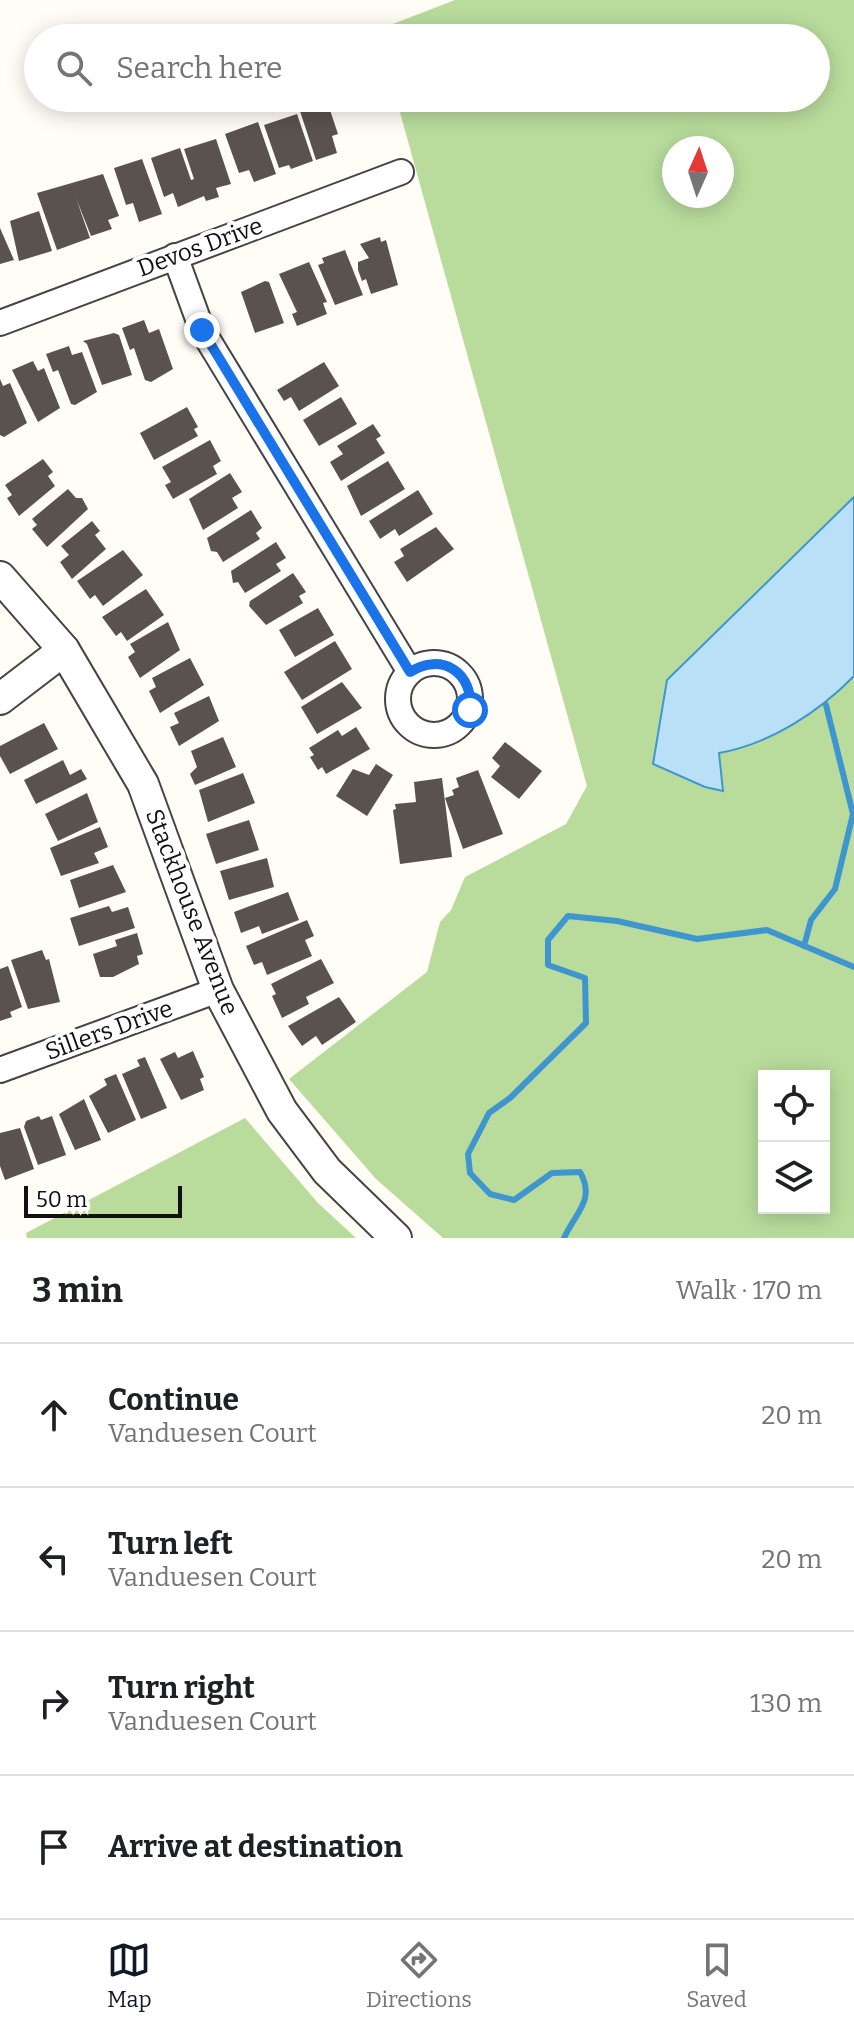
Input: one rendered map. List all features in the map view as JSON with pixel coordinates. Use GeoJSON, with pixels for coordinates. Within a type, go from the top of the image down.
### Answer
{"type":"FeatureCollection","features":[{"type":"Feature","properties":{"kind":"street","name":"Devos Drive"},"geometry":{"type":"LineString","coordinates":[[0,323],[401,172]]}},
{"type":"Feature","properties":{"kind":"street"},"geometry":{"type":"LineString","coordinates":[[175,256],[202,330],[410,672]]}},
{"type":"Feature","properties":{"kind":"street","name":"Stackhouse Avenue"},"geometry":{"type":"LineString","coordinates":[[0,577],[64,650],[143,784],[218,990],[282,1111],[327,1171],[396,1238]]}},
{"type":"Feature","properties":{"kind":"street"},"geometry":{"type":"LineString","coordinates":[[0,699],[64,650]]}},
{"type":"Feature","properties":{"kind":"street","name":"Sillers Drive"},"geometry":{"type":"LineString","coordinates":[[0,1070],[218,990]]}},
{"type":"Feature","properties":{"kind":"green space"},"geometry":{"type":"Polygon","coordinates":[[[455,0],[854,0],[854,1238],[443,1238],[376,1179],[289,1079],[427,972],[440,922],[451,910],[465,877],[566,824],[587,786],[400,112],[830,112],[830,24],[393,24],[455,0]]]}},
{"type":"Feature","properties":{"kind":"green space"},"geometry":{"type":"Polygon","coordinates":[[[245,1118],[318,1203],[356,1238],[27,1238],[26,1233],[245,1118]]]}},
{"type":"Feature","properties":{"kind":"water"},"geometry":{"type":"Polygon","coordinates":[[[854,497],[854,676],[825,702],[792,725],[757,742],[719,753],[723,791],[705,787],[653,764],[667,680],[854,497]]]}},
{"type":"Feature","properties":{"kind":"building"},"geometry":{"type":"Polygon","coordinates":[[[300,112],[331,112],[338,134],[332,136],[337,153],[316,160],[300,112]]]}},
{"type":"Feature","properties":{"kind":"building"},"geometry":{"type":"Polygon","coordinates":[[[297,114],[313,161],[291,169],[289,165],[279,168],[264,125],[297,114]]]}},
{"type":"Feature","properties":{"kind":"building"},"geometry":{"type":"Polygon","coordinates":[[[258,122],[276,174],[254,182],[249,170],[239,173],[225,134],[258,122]]]}},
{"type":"Feature","properties":{"kind":"building"},"geometry":{"type":"Polygon","coordinates":[[[216,139],[231,184],[216,188],[219,197],[206,201],[204,196],[178,207],[173,193],[164,197],[151,158],[180,148],[191,180],[194,179],[184,149],[216,139]]]}},
{"type":"Feature","properties":{"kind":"building"},"geometry":{"type":"Polygon","coordinates":[[[142,159],[162,214],[139,222],[133,203],[126,205],[114,168],[142,159]]]}},
{"type":"Feature","properties":{"kind":"building"},"geometry":{"type":"Polygon","coordinates":[[[103,174],[119,216],[108,220],[112,229],[91,236],[76,198],[90,238],[57,250],[37,193],[103,174]]]}},
{"type":"Feature","properties":{"kind":"building"},"geometry":{"type":"Polygon","coordinates":[[[39,211],[52,251],[19,261],[10,221],[39,211]]]}},
{"type":"Feature","properties":{"kind":"building"},"geometry":{"type":"Polygon","coordinates":[[[0,228],[14,260],[0,264],[0,228]]]}},
{"type":"Feature","properties":{"kind":"building"},"geometry":{"type":"Polygon","coordinates":[[[380,237],[381,242],[386,240],[398,285],[371,294],[366,279],[362,281],[358,270],[358,262],[369,258],[360,244],[380,237]]]}},
{"type":"Feature","properties":{"kind":"building"},"geometry":{"type":"Polygon","coordinates":[[[345,250],[363,295],[335,305],[318,265],[324,263],[322,258],[345,250]]]}},
{"type":"Feature","properties":{"kind":"building"},"geometry":{"type":"Polygon","coordinates":[[[309,262],[327,302],[323,303],[327,314],[297,326],[292,314],[297,312],[279,274],[309,262]]]}},
{"type":"Feature","properties":{"kind":"building"},"geometry":{"type":"Polygon","coordinates":[[[269,282],[284,323],[255,333],[241,292],[269,282]]]}},
{"type":"Feature","properties":{"kind":"building"},"geometry":{"type":"Polygon","coordinates":[[[144,320],[149,333],[159,329],[173,369],[151,382],[145,380],[134,348],[130,350],[122,328],[144,320]]]}},
{"type":"Feature","properties":{"kind":"building"},"geometry":{"type":"Polygon","coordinates":[[[114,333],[119,335],[132,375],[102,385],[87,344],[83,341],[114,333]]]}},
{"type":"Feature","properties":{"kind":"building"},"geometry":{"type":"Polygon","coordinates":[[[69,346],[72,355],[82,352],[97,392],[75,405],[71,404],[58,370],[53,372],[46,354],[69,346]]]}},
{"type":"Feature","properties":{"kind":"building"},"geometry":{"type":"Polygon","coordinates":[[[33,361],[38,371],[44,368],[60,408],[38,422],[12,370],[33,361]]]}},
{"type":"Feature","properties":{"kind":"building"},"geometry":{"type":"Polygon","coordinates":[[[324,362],[339,386],[299,411],[291,397],[284,401],[277,390],[324,362]]]}},
{"type":"Feature","properties":{"kind":"building"},"geometry":{"type":"Polygon","coordinates":[[[0,379],[3,386],[10,383],[27,423],[4,437],[0,435],[0,379]]]}},
{"type":"Feature","properties":{"kind":"building"},"geometry":{"type":"Polygon","coordinates":[[[341,397],[357,424],[319,446],[303,420],[341,397]]]}},
{"type":"Feature","properties":{"kind":"building"},"geometry":{"type":"Polygon","coordinates":[[[187,407],[198,427],[194,429],[198,436],[154,460],[140,433],[187,407]]]}},
{"type":"Feature","properties":{"kind":"building"},"geometry":{"type":"Polygon","coordinates":[[[373,424],[381,436],[376,439],[385,453],[341,481],[330,462],[343,454],[337,446],[373,424]]]}},
{"type":"Feature","properties":{"kind":"building"},"geometry":{"type":"Polygon","coordinates":[[[210,440],[221,461],[213,466],[217,474],[173,499],[165,485],[171,482],[162,467],[210,440]]]}},
{"type":"Feature","properties":{"kind":"building"},"geometry":{"type":"Polygon","coordinates":[[[43,459],[53,472],[48,476],[55,486],[19,516],[7,498],[12,495],[5,485],[43,459]]]}},
{"type":"Feature","properties":{"kind":"building"},"geometry":{"type":"Polygon","coordinates":[[[388,461],[405,489],[361,516],[347,486],[388,461]]]}},
{"type":"Feature","properties":{"kind":"building"},"geometry":{"type":"Polygon","coordinates":[[[230,473],[242,492],[232,498],[238,508],[203,530],[189,499],[230,473]]]}},
{"type":"Feature","properties":{"kind":"building"},"geometry":{"type":"Polygon","coordinates":[[[68,489],[76,498],[82,498],[88,509],[47,547],[32,529],[37,525],[32,519],[68,489]]]}},
{"type":"Feature","properties":{"kind":"building"},"geometry":{"type":"Polygon","coordinates":[[[418,490],[433,514],[399,536],[395,529],[380,539],[369,521],[418,490]]]}},
{"type":"Feature","properties":{"kind":"building"},"geometry":{"type":"Polygon","coordinates":[[[251,510],[262,528],[256,533],[260,539],[223,562],[217,552],[211,551],[207,538],[251,510]]]}},
{"type":"Feature","properties":{"kind":"building"},"geometry":{"type":"Polygon","coordinates":[[[92,521],[100,531],[95,535],[106,549],[72,579],[60,562],[69,555],[61,546],[92,521]]]}},
{"type":"Feature","properties":{"kind":"building"},"geometry":{"type":"Polygon","coordinates":[[[436,527],[454,549],[407,582],[394,562],[404,556],[400,549],[436,527]]]}},
{"type":"Feature","properties":{"kind":"building"},"geometry":{"type":"Polygon","coordinates":[[[276,542],[286,558],[276,564],[281,571],[245,593],[238,582],[233,583],[231,571],[276,542]]]}},
{"type":"Feature","properties":{"kind":"building"},"geometry":{"type":"Polygon","coordinates":[[[123,550],[143,575],[103,606],[95,595],[90,599],[77,581],[123,550]]]}},
{"type":"Feature","properties":{"kind":"building"},"geometry":{"type":"Polygon","coordinates":[[[293,573],[306,592],[299,596],[303,603],[266,625],[249,606],[250,601],[293,573]]]}},
{"type":"Feature","properties":{"kind":"building"},"geometry":{"type":"Polygon","coordinates":[[[146,589],[164,615],[127,641],[121,632],[116,636],[102,617],[146,589]]]}},
{"type":"Feature","properties":{"kind":"building"},"geometry":{"type":"Polygon","coordinates":[[[318,608],[334,635],[295,657],[279,630],[318,608]]]}},
{"type":"Feature","properties":{"kind":"building"},"geometry":{"type":"Polygon","coordinates":[[[168,622],[180,650],[140,678],[128,657],[135,652],[130,644],[168,622]]]}},
{"type":"Feature","properties":{"kind":"building"},"geometry":{"type":"Polygon","coordinates":[[[335,641],[352,669],[302,700],[284,672],[335,641]]]}},
{"type":"Feature","properties":{"kind":"building"},"geometry":{"type":"Polygon","coordinates":[[[190,658],[204,685],[160,713],[149,691],[156,687],[152,678],[190,658]]]}},
{"type":"Feature","properties":{"kind":"building"},"geometry":{"type":"Polygon","coordinates":[[[342,682],[362,708],[317,734],[301,707],[342,682]]]}},
{"type":"Feature","properties":{"kind":"building"},"geometry":{"type":"Polygon","coordinates":[[[209,696],[219,721],[179,746],[170,727],[179,723],[174,713],[209,696]]]}},
{"type":"Feature","properties":{"kind":"building"},"geometry":{"type":"Polygon","coordinates":[[[44,723],[58,749],[10,774],[0,756],[0,746],[44,723]]]}},
{"type":"Feature","properties":{"kind":"building"},"geometry":{"type":"Polygon","coordinates":[[[356,727],[370,749],[326,774],[322,767],[318,770],[310,757],[314,755],[309,748],[338,730],[342,736],[356,727]]]}},
{"type":"Feature","properties":{"kind":"building"},"geometry":{"type":"Polygon","coordinates":[[[223,737],[236,767],[195,785],[190,774],[197,767],[191,751],[223,737]]]}},
{"type":"Feature","properties":{"kind":"building"},"geometry":{"type":"Polygon","coordinates":[[[505,742],[542,771],[519,799],[491,777],[500,766],[492,758],[505,742]]]}},
{"type":"Feature","properties":{"kind":"building"},"geometry":{"type":"Polygon","coordinates":[[[63,760],[70,775],[81,769],[87,779],[36,804],[24,780],[63,760]]]}},
{"type":"Feature","properties":{"kind":"building"},"geometry":{"type":"Polygon","coordinates":[[[376,764],[393,775],[367,816],[336,796],[353,769],[369,775],[376,764]]]}},
{"type":"Feature","properties":{"kind":"building"},"geometry":{"type":"Polygon","coordinates":[[[478,770],[503,834],[463,849],[445,798],[454,795],[452,790],[459,787],[456,778],[478,770]]]}},
{"type":"Feature","properties":{"kind":"building"},"geometry":{"type":"Polygon","coordinates":[[[243,773],[255,803],[208,822],[199,790],[243,773]]]}},
{"type":"Feature","properties":{"kind":"building"},"geometry":{"type":"Polygon","coordinates":[[[442,778],[452,857],[400,864],[393,810],[396,809],[395,804],[416,802],[414,782],[442,778]]]}},
{"type":"Feature","properties":{"kind":"building"},"geometry":{"type":"Polygon","coordinates":[[[87,793],[98,822],[58,841],[45,814],[87,793]]]}},
{"type":"Feature","properties":{"kind":"building"},"geometry":{"type":"Polygon","coordinates":[[[249,820],[259,850],[216,864],[206,834],[249,820]]]}},
{"type":"Feature","properties":{"kind":"building"},"geometry":{"type":"Polygon","coordinates":[[[100,827],[108,847],[94,853],[99,863],[61,876],[50,848],[100,827]]]}},
{"type":"Feature","properties":{"kind":"building"},"geometry":{"type":"Polygon","coordinates":[[[267,858],[274,887],[229,900],[220,871],[267,858]]]}},
{"type":"Feature","properties":{"kind":"building"},"geometry":{"type":"Polygon","coordinates":[[[113,865],[126,892],[79,908],[70,880],[113,865]]]}},
{"type":"Feature","properties":{"kind":"building"},"geometry":{"type":"Polygon","coordinates":[[[288,892],[299,920],[262,934],[259,926],[241,933],[234,912],[288,892]]]}},
{"type":"Feature","properties":{"kind":"building"},"geometry":{"type":"Polygon","coordinates":[[[109,906],[112,912],[128,907],[135,928],[79,946],[70,918],[109,906]]]}},
{"type":"Feature","properties":{"kind":"building"},"geometry":{"type":"Polygon","coordinates":[[[307,920],[314,936],[305,940],[312,956],[267,975],[262,962],[254,965],[246,946],[307,920]]]}},
{"type":"Feature","properties":{"kind":"building"},"geometry":{"type":"Polygon","coordinates":[[[137,933],[143,954],[137,956],[139,964],[113,977],[100,977],[93,954],[117,946],[115,940],[137,933]]]}},
{"type":"Feature","properties":{"kind":"building"},"geometry":{"type":"Polygon","coordinates":[[[42,950],[46,960],[49,959],[60,1002],[28,1009],[11,960],[42,950]]]}},
{"type":"Feature","properties":{"kind":"building"},"geometry":{"type":"Polygon","coordinates":[[[321,959],[334,983],[306,997],[309,1004],[282,1018],[272,996],[276,994],[271,984],[321,959]]]}},
{"type":"Feature","properties":{"kind":"building"},"geometry":{"type":"Polygon","coordinates":[[[8,966],[22,1007],[10,1012],[12,1017],[0,1021],[0,969],[8,966]]]}},
{"type":"Feature","properties":{"kind":"building"},"geometry":{"type":"Polygon","coordinates":[[[339,997],[356,1022],[322,1045],[316,1036],[302,1046],[288,1026],[339,997]]]}},
{"type":"Feature","properties":{"kind":"building"},"geometry":{"type":"Polygon","coordinates":[[[193,1051],[204,1077],[200,1079],[204,1090],[181,1100],[160,1059],[175,1052],[178,1058],[193,1051]]]}},
{"type":"Feature","properties":{"kind":"building"},"geometry":{"type":"Polygon","coordinates":[[[145,1057],[167,1108],[141,1119],[122,1074],[140,1066],[137,1060],[145,1057]]]}},
{"type":"Feature","properties":{"kind":"building"},"geometry":{"type":"Polygon","coordinates":[[[116,1074],[136,1120],[108,1133],[89,1096],[107,1085],[104,1079],[116,1074]]]}},
{"type":"Feature","properties":{"kind":"building"},"geometry":{"type":"Polygon","coordinates":[[[84,1099],[101,1140],[75,1150],[59,1114],[84,1099]]]}},
{"type":"Feature","properties":{"kind":"building"},"geometry":{"type":"Polygon","coordinates":[[[39,1116],[41,1120],[52,1116],[66,1155],[38,1165],[24,1127],[26,1121],[39,1116]]]}},
{"type":"Feature","properties":{"kind":"building"},"geometry":{"type":"Polygon","coordinates":[[[20,1128],[34,1169],[5,1180],[0,1166],[0,1133],[20,1128]]]}},
{"type":"Feature","properties":{"kind":"waterway"},"geometry":{"type":"LineString","coordinates":[[804,946],[811,920],[835,889],[853,814],[826,705]]}},
{"type":"Feature","properties":{"kind":"waterway"},"geometry":{"type":"LineString","coordinates":[[564,1238],[585,1199],[586,1191],[580,1172],[552,1173],[514,1200],[490,1194],[470,1173],[468,1154],[489,1113],[510,1098],[586,1023],[585,978],[548,965],[548,940],[568,916],[617,921],[697,939],[767,930],[854,967]]}},
{"type":"Feature","properties":{"kind":"route"},"geometry":{"type":"LineString","coordinates":[[202,330],[410,672],[431,663],[454,668],[469,686],[470,710]]}}]}
